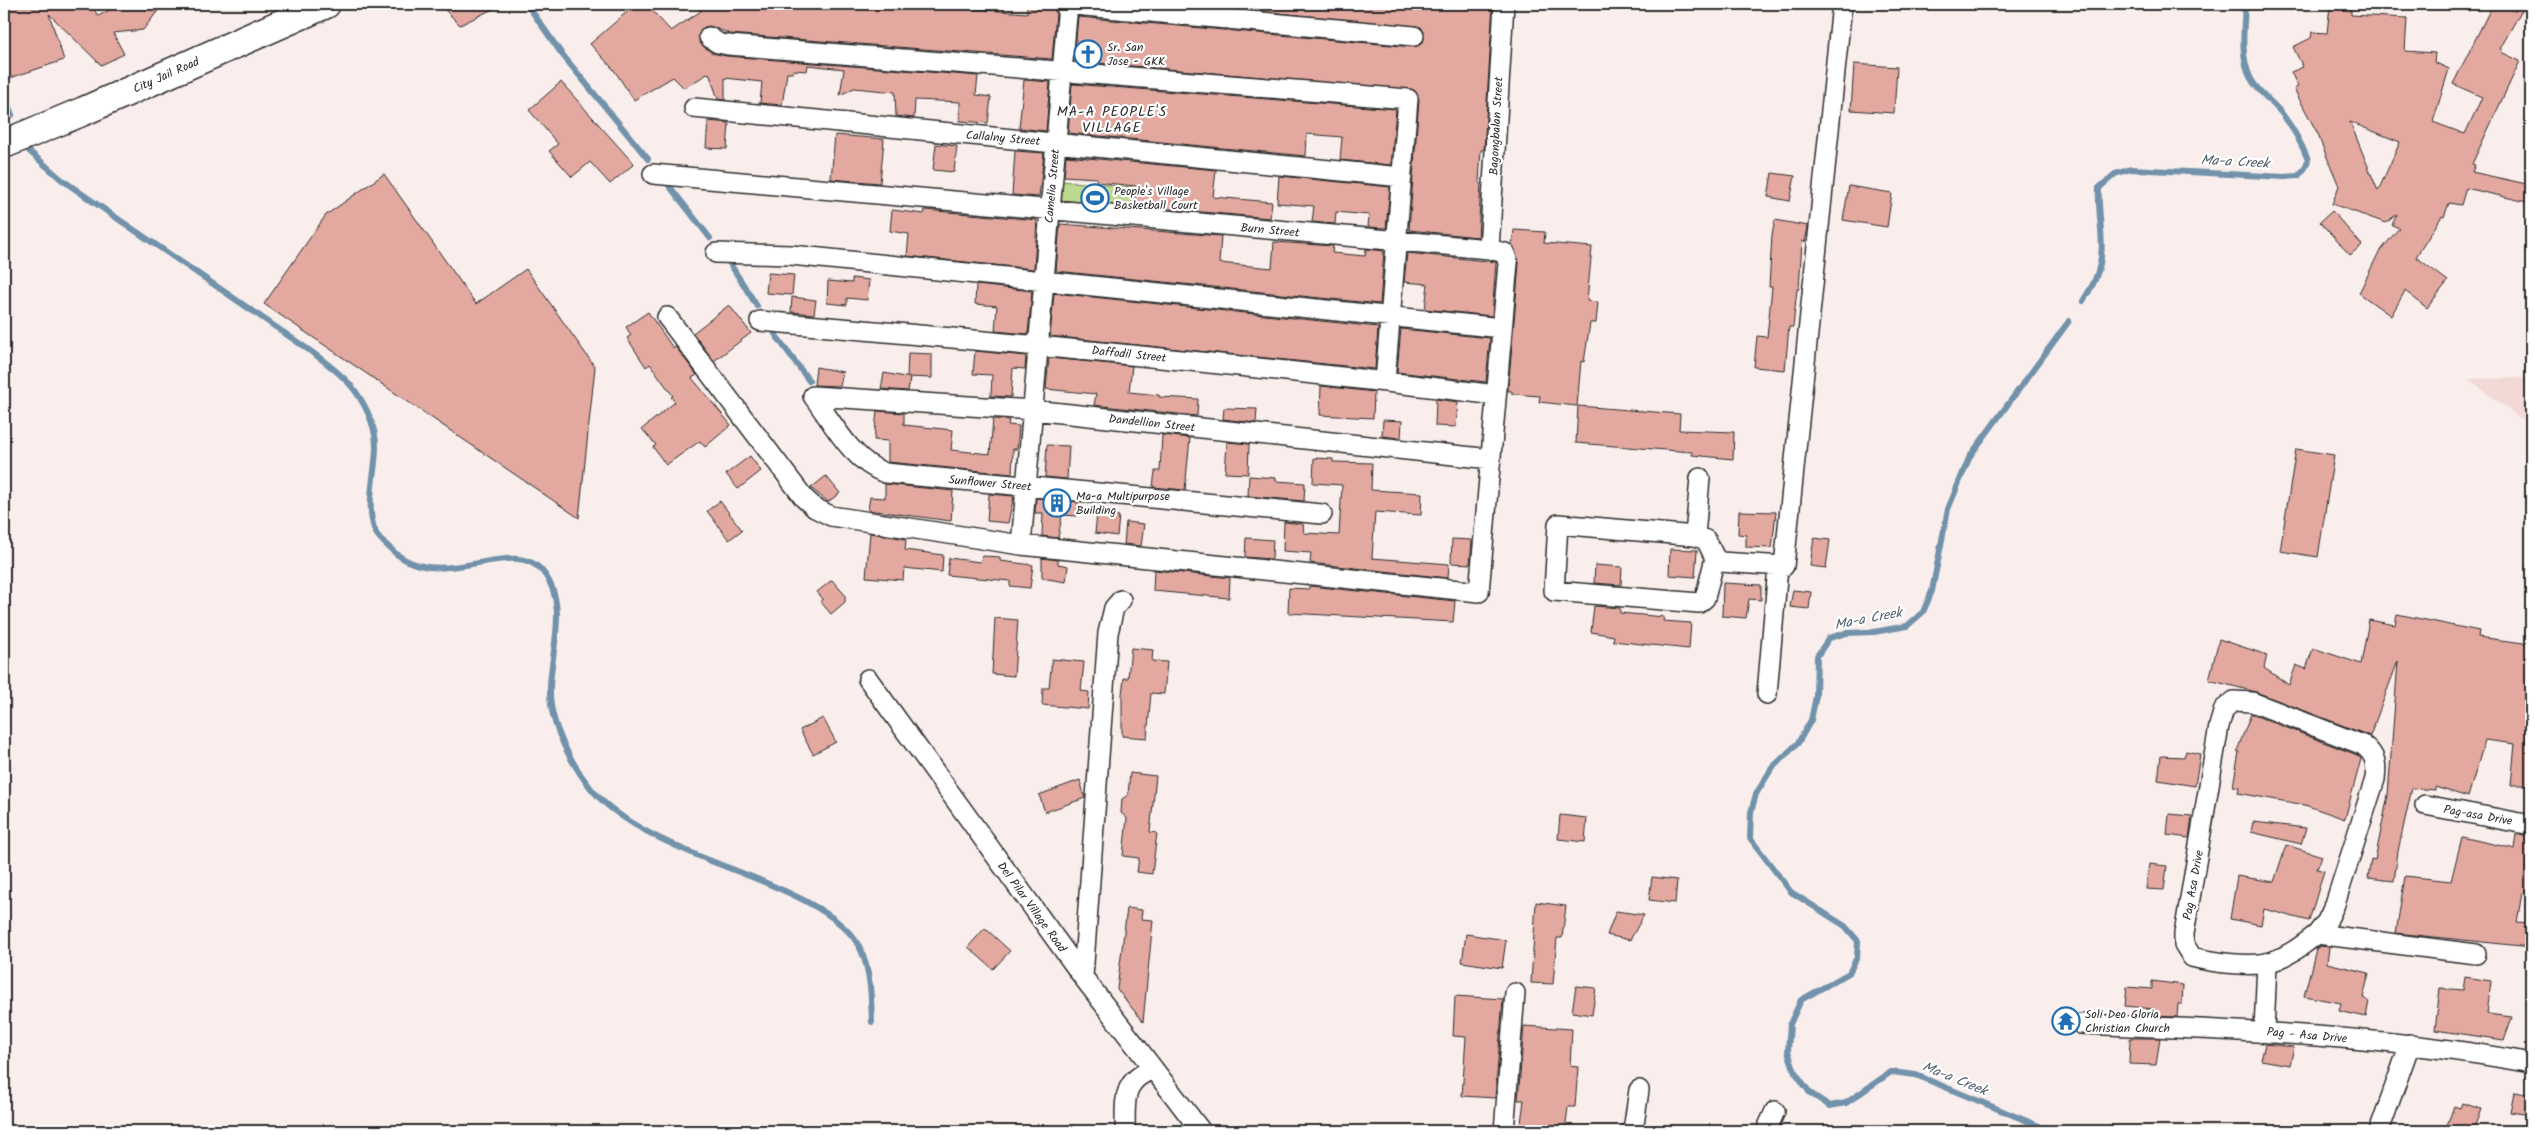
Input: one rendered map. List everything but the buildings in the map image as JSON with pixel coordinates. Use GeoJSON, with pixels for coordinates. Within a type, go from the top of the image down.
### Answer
{"type":"FeatureCollection","features":[{"type":"Feature","properties":{"kind":"street","name":"City Jail Road"},"geometry":{"type":"LineString","coordinates":[[4,144],[84,112],[326,4]]}},
{"type":"Feature","properties":{"kind":"street"},"geometry":{"type":"LineString","coordinates":[[1063,4],[1414,36]]}},
{"type":"Feature","properties":{"kind":"street","name":"Camelia Street"},"geometry":{"type":"LineString","coordinates":[[1039,344],[1068,4]]}},
{"type":"Feature","properties":{"kind":"street","name":"Bagongbalan Street"},"geometry":{"type":"LineString","coordinates":[[1489,249],[1504,4]]}},
{"type":"Feature","properties":{"kind":"street"},"geometry":{"type":"LineString","coordinates":[[1715,558],[1705,598],[1699,603],[1554,591],[1558,524],[1695,536],[1706,540],[1715,558],[1720,562],[1784,566],[1842,4]]}},
{"type":"Feature","properties":{"kind":"street"},"geometry":{"type":"LineString","coordinates":[[709,36],[718,42],[728,45],[1408,99],[1385,382]]}},
{"type":"Feature","properties":{"kind":"street","name":"Callalny Street"},"geometry":{"type":"LineString","coordinates":[[694,108],[1402,177]]}},
{"type":"Feature","properties":{"kind":"street","name":"Burn Street"},"geometry":{"type":"LineString","coordinates":[[653,174],[1489,249]]}},
{"type":"Feature","properties":{"kind":"street"},"geometry":{"type":"LineString","coordinates":[[667,317],[804,498],[815,508],[843,519],[912,527],[954,536],[1021,545],[1479,592],[1508,258],[1505,253],[1489,249]]}},
{"type":"Feature","properties":{"kind":"street"},"geometry":{"type":"LineString","coordinates":[[716,254],[791,255],[1391,315],[1502,328]]}},
{"type":"Feature","properties":{"kind":"street","name":"Daffodil Street"},"geometry":{"type":"LineString","coordinates":[[760,321],[1039,344],[1496,395]]}},
{"type":"Feature","properties":{"kind":"street"},"geometry":{"type":"LineString","coordinates":[[1021,545],[1039,344]]}},
{"type":"Feature","properties":{"kind":"street","name":"Dandellion Street"},"geometry":{"type":"LineString","coordinates":[[813,396],[1033,410],[1491,459]]}},
{"type":"Feature","properties":{"kind":"street","name":"Sunflower Street"},"geometry":{"type":"LineString","coordinates":[[813,396],[856,454],[874,470],[896,475],[1026,485],[1322,514]]}},
{"type":"Feature","properties":{"kind":"street"},"geometry":{"type":"LineString","coordinates":[[1695,536],[1700,478]]}},
{"type":"Feature","properties":{"kind":"street"},"geometry":{"type":"LineString","coordinates":[[1767,694],[1778,567]]}},
{"type":"Feature","properties":{"kind":"street"},"geometry":{"type":"LineString","coordinates":[[1083,977],[1108,633],[1114,608],[1121,600]]}},
{"type":"Feature","properties":{"kind":"street","name":"Del Pilar Village Road"},"geometry":{"type":"LineString","coordinates":[[868,679],[1083,977],[1201,1131]]}},
{"type":"Feature","properties":{"kind":"street","name":"Pag Asa Drive"},"geometry":{"type":"LineString","coordinates":[[2234,701],[2252,702],[2363,745],[2372,752],[2376,759],[2375,779],[2334,904],[2328,921],[2317,934],[2297,949],[2267,963],[2201,960],[2192,957],[2184,944],[2219,726],[2224,709],[2234,701]]}},
{"type":"Feature","properties":{"kind":"street","name":"Pag-asa Drive"},"geometry":{"type":"LineString","coordinates":[[2425,805],[2531,825]]}},
{"type":"Feature","properties":{"kind":"street"},"geometry":{"type":"LineString","coordinates":[[2317,934],[2476,954]]}},
{"type":"Feature","properties":{"kind":"street"},"geometry":{"type":"LineString","coordinates":[[2264,1031],[2267,963]]}},
{"type":"Feature","properties":{"kind":"street"},"geometry":{"type":"LineString","coordinates":[[1504,1131],[1515,994]]}},
{"type":"Feature","properties":{"kind":"street","name":"Pag - Asa Drive"},"geometry":{"type":"LineString","coordinates":[[2081,1024],[2264,1031],[2410,1044],[2531,1063]]}},
{"type":"Feature","properties":{"kind":"street"},"geometry":{"type":"LineString","coordinates":[[2380,1131],[2410,1044]]}},
{"type":"Feature","properties":{"kind":"street"},"geometry":{"type":"LineString","coordinates":[[1125,1131],[1126,1096],[1129,1087],[1138,1075],[1153,1069]]}},
{"type":"Feature","properties":{"kind":"street"},"geometry":{"type":"LineString","coordinates":[[1633,1131],[1639,1090]]}},
{"type":"Feature","properties":{"kind":"street"},"geometry":{"type":"LineString","coordinates":[[1766,1131],[1775,1111]]}},
{"type":"Feature","properties":{"kind":"shaded area"},"geometry":{"type":"Polygon","coordinates":[[[2531,378],[2531,427],[2468,379],[2531,378]]]}},
{"type":"Feature","properties":{"kind":"green space","name":"People's Village Basketball Court"},"geometry":{"type":"Polygon","coordinates":[[[1060,181],[1133,187],[1131,215],[1058,208],[1060,181]]]}},
{"type":"Feature","properties":{"kind":"waterway","name":"Ma-a Creek"},"geometry":{"type":"LineString","coordinates":[[2083,301],[2095,280],[2101,255],[2099,188],[2115,174],[2131,169],[2285,177],[2298,176],[2305,168],[2308,160],[2294,131],[2279,110],[2257,88],[2250,77],[2245,60],[2243,41],[2245,4]]}},
{"type":"Feature","properties":{"kind":"waterway"},"geometry":{"type":"LineString","coordinates":[[529,7],[561,53],[648,159]]}},
{"type":"Feature","properties":{"kind":"waterway"},"geometry":{"type":"LineString","coordinates":[[4,94],[12,115]]}},
{"type":"Feature","properties":{"kind":"waterway"},"geometry":{"type":"LineString","coordinates":[[29,151],[61,179],[306,348],[330,366],[349,384],[364,405],[376,440],[371,501],[373,523],[377,535],[394,552],[413,563],[434,567],[455,567],[514,559],[530,562],[543,572],[551,585],[557,613],[550,687],[551,703],[561,739],[570,757],[591,789],[616,812],[643,830],[682,849],[786,891],[832,918],[850,933],[861,950],[869,976],[872,1022]]}},
{"type":"Feature","properties":{"kind":"waterway"},"geometry":{"type":"LineString","coordinates":[[667,183],[710,238]]}},
{"type":"Feature","properties":{"kind":"waterway"},"geometry":{"type":"LineString","coordinates":[[727,259],[757,306]]}},
{"type":"Feature","properties":{"kind":"waterway","name":"Ma-a Creek"},"geometry":{"type":"LineString","coordinates":[[2045,1131],[2039,1126],[1916,1075],[1891,1072],[1846,1103],[1830,1106],[1810,1093],[1795,1072],[1788,1051],[1790,1024],[1801,1000],[1849,973],[1857,957],[1858,941],[1845,926],[1791,892],[1750,838],[1751,812],[1756,794],[1772,768],[1798,743],[1811,720],[1816,696],[1817,656],[1829,638],[1846,633],[1874,632],[1907,626],[1923,612],[1932,591],[1948,509],[1970,456],[2069,321]]}},
{"type":"Feature","properties":{"kind":"waterway"},"geometry":{"type":"LineString","coordinates":[[775,334],[809,381]]}},
{"type":"Feature","properties":{"kind":"place","name":"Sr. San Jose - GKK"},"geometry":{"type":"Point","coordinates":[1088,54]}},
{"type":"Feature","properties":{"kind":"place","name":"People's Village Basketball Court"},"geometry":{"type":"Point","coordinates":[1095,198]}},
{"type":"Feature","properties":{"kind":"place","name":"Ma-a Multipurpose Building"},"geometry":{"type":"Point","coordinates":[1057,503]}},
{"type":"Feature","properties":{"kind":"place","name":"Soli Deo Gloria Christian Church"},"geometry":{"type":"Point","coordinates":[2066,1021]}},
{"type":"Feature","properties":{"kind":"district","name":"MA-A PEOPLE'S VILLAGE"},"geometry":{"type":"Point","coordinates":[1112,120]}}]}
